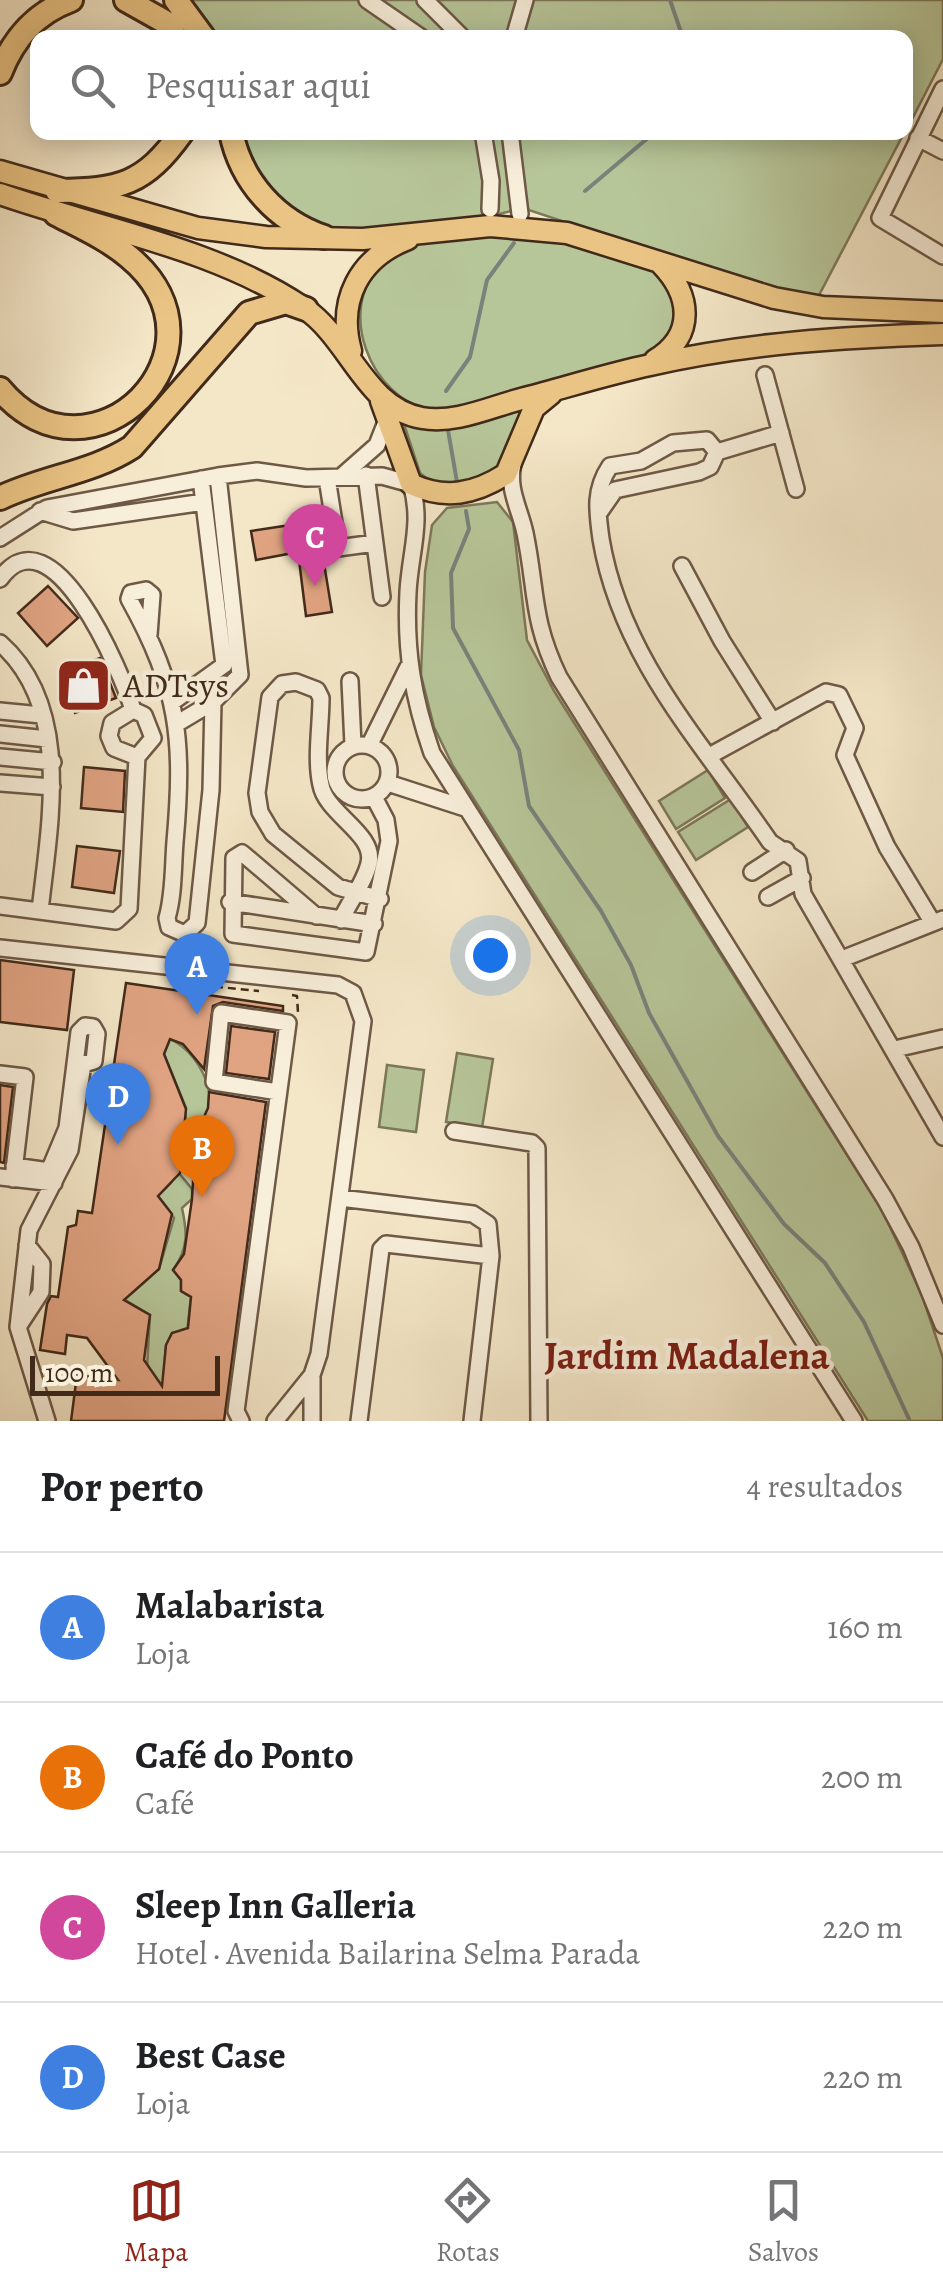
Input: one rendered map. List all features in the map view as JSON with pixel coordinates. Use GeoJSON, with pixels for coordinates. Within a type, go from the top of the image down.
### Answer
{"type":"FeatureCollection","features":[{"type":"Feature","properties":{"kind":"highway"},"geometry":{"type":"LineString","coordinates":[[0,72],[23,32],[46,9],[71,0]]}},
{"type":"Feature","properties":{"kind":"highway"},"geometry":{"type":"LineString","coordinates":[[126,0],[167,23],[171,30]]}},
{"type":"Feature","properties":{"kind":"highway"},"geometry":{"type":"LineString","coordinates":[[176,0],[198,30]]}},
{"type":"Feature","properties":{"kind":"highway"},"geometry":{"type":"LineString","coordinates":[[56,202],[136,180],[162,160],[176,140]]}},
{"type":"Feature","properties":{"kind":"highway"},"geometry":{"type":"LineString","coordinates":[[233,140],[252,184],[278,213],[324,237]]}},
{"type":"Feature","properties":{"kind":"highway"},"geometry":{"type":"LineString","coordinates":[[0,389],[16,408],[44,423],[78,427],[113,420],[141,403],[160,374],[170,339],[165,303],[130,257],[56,202]]}},
{"type":"Feature","properties":{"kind":"highway"},"geometry":{"type":"LineString","coordinates":[[0,498],[32,483],[111,460],[156,424],[248,313],[286,302],[306,308]]}},
{"type":"Feature","properties":{"kind":"main road"},"geometry":{"type":"LineString","coordinates":[[0,171],[56,202],[251,278],[306,308],[352,355],[384,409],[411,484],[426,491],[463,493],[490,484],[513,463],[534,408],[552,392]]}},
{"type":"Feature","properties":{"kind":"main road"},"geometry":{"type":"LineString","coordinates":[[0,194],[266,236],[363,239],[490,226],[567,233],[774,298],[823,307],[943,312]]}},
{"type":"Feature","properties":{"kind":"main road"},"geometry":{"type":"LineString","coordinates":[[352,355],[346,321],[356,280],[390,246],[429,232]]}},
{"type":"Feature","properties":{"kind":"main road"},"geometry":{"type":"LineString","coordinates":[[645,366],[670,351],[685,323],[681,290],[661,264]]}},
{"type":"Feature","properties":{"kind":"main road"},"geometry":{"type":"LineString","coordinates":[[384,409],[425,419],[458,418],[645,366],[763,344],[943,334]]}},
{"type":"Feature","properties":{"kind":"street"},"geometry":{"type":"LineString","coordinates":[[367,0],[410,30]]}},
{"type":"Feature","properties":{"kind":"street"},"geometry":{"type":"LineString","coordinates":[[424,0],[455,30]]}},
{"type":"Feature","properties":{"kind":"street"},"geometry":{"type":"LineString","coordinates":[[516,30],[525,0]]}},
{"type":"Feature","properties":{"kind":"street"},"geometry":{"type":"LineString","coordinates":[[943,89],[880,218],[943,256]]}},
{"type":"Feature","properties":{"kind":"street"},"geometry":{"type":"LineString","coordinates":[[918,138],[943,151]]}},
{"type":"Feature","properties":{"kind":"street"},"geometry":{"type":"LineString","coordinates":[[484,140],[491,182],[490,209]]}},
{"type":"Feature","properties":{"kind":"street"},"geometry":{"type":"LineString","coordinates":[[511,140],[520,214]]}},
{"type":"Feature","properties":{"kind":"street"},"geometry":{"type":"LineString","coordinates":[[765,375],[796,489]]}},
{"type":"Feature","properties":{"kind":"street"},"geometry":{"type":"LineString","coordinates":[[336,477],[377,446],[384,409]]}},
{"type":"Feature","properties":{"kind":"street"},"geometry":{"type":"LineString","coordinates":[[598,515],[615,490],[699,472],[710,467],[717,452],[780,433]]}},
{"type":"Feature","properties":{"kind":"street"},"geometry":{"type":"LineString","coordinates":[[717,452],[707,440],[690,439],[641,460],[610,466],[596,496],[608,575],[636,650],[770,842],[798,861],[803,894],[896,1049],[943,1137]]}},
{"type":"Feature","properties":{"kind":"street"},"geometry":{"type":"LineString","coordinates":[[513,463],[511,488],[526,538],[533,608],[558,678],[884,1198],[911,1247],[943,1326]]}},
{"type":"Feature","properties":{"kind":"street"},"geometry":{"type":"LineString","coordinates":[[0,538],[40,511],[257,471],[336,477],[366,475],[411,484],[419,514],[408,596],[412,694],[432,753],[854,1421]]}},
{"type":"Feature","properties":{"kind":"street"},"geometry":{"type":"LineString","coordinates":[[366,475],[382,597]]}},
{"type":"Feature","properties":{"kind":"street"},"geometry":{"type":"LineString","coordinates":[[336,477],[338,548],[375,544]]}},
{"type":"Feature","properties":{"kind":"street"},"geometry":{"type":"LineString","coordinates":[[174,701],[224,666],[204,502],[209,478]]}},
{"type":"Feature","properties":{"kind":"street"},"geometry":{"type":"LineString","coordinates":[[178,723],[214,702],[233,685],[241,664],[209,478]]}},
{"type":"Feature","properties":{"kind":"street"},"geometry":{"type":"LineString","coordinates":[[40,511],[73,521],[204,502]]}},
{"type":"Feature","properties":{"kind":"street"},"geometry":{"type":"LineString","coordinates":[[0,579],[9,566],[26,560],[45,564],[69,586],[108,644],[133,710],[152,725],[147,749],[137,757],[129,909],[116,921],[0,906]]}},
{"type":"Feature","properties":{"kind":"street"},"geometry":{"type":"LineString","coordinates":[[682,566],[722,641],[773,722]]}},
{"type":"Feature","properties":{"kind":"street"},"geometry":{"type":"LineString","coordinates":[[149,635],[174,701],[178,723],[180,788],[169,927],[176,932],[193,930],[197,914],[211,790],[214,702]]}},
{"type":"Feature","properties":{"kind":"street"},"geometry":{"type":"LineString","coordinates":[[0,643],[30,684],[52,762],[40,911]]}},
{"type":"Feature","properties":{"kind":"street"},"geometry":{"type":"LineString","coordinates":[[375,799],[346,794],[337,783],[335,768],[340,754],[361,745],[410,663]]}},
{"type":"Feature","properties":{"kind":"street"},"geometry":{"type":"LineString","coordinates":[[350,681],[361,745],[386,761],[388,783],[375,799]]}},
{"type":"Feature","properties":{"kind":"street"},"geometry":{"type":"LineString","coordinates":[[340,920],[353,895],[370,855],[367,845],[329,805],[321,786],[321,698],[311,684],[282,684],[270,697],[257,793],[260,812],[273,834],[338,888],[353,895],[380,899]]}},
{"type":"Feature","properties":{"kind":"street"},"geometry":{"type":"LineString","coordinates":[[711,756],[826,692],[838,694],[855,728],[845,756],[887,846],[938,921],[842,959]]}},
{"type":"Feature","properties":{"kind":"street"},"geometry":{"type":"LineString","coordinates":[[133,710],[112,723],[109,736],[114,748],[137,757]]}},
{"type":"Feature","properties":{"kind":"street"},"geometry":{"type":"LineString","coordinates":[[0,711],[41,715]]}},
{"type":"Feature","properties":{"kind":"street"},"geometry":{"type":"LineString","coordinates":[[0,734],[47,739]]}},
{"type":"Feature","properties":{"kind":"street"},"geometry":{"type":"LineString","coordinates":[[0,757],[52,762]]}},
{"type":"Feature","properties":{"kind":"street"},"geometry":{"type":"LineString","coordinates":[[0,783],[52,788]]}},
{"type":"Feature","properties":{"kind":"street"},"geometry":{"type":"LineString","coordinates":[[388,783],[465,808]]}},
{"type":"Feature","properties":{"kind":"street"},"geometry":{"type":"LineString","coordinates":[[316,916],[242,854],[234,858],[230,930],[238,936],[361,953],[369,946],[380,899],[389,830],[375,799]]}},
{"type":"Feature","properties":{"kind":"street"},"geometry":{"type":"LineString","coordinates":[[752,872],[786,850]]}},
{"type":"Feature","properties":{"kind":"street"},"geometry":{"type":"LineString","coordinates":[[768,897],[802,878]]}},
{"type":"Feature","properties":{"kind":"street"},"geometry":{"type":"LineString","coordinates":[[230,902],[374,924]]}},
{"type":"Feature","properties":{"kind":"street"},"geometry":{"type":"LineString","coordinates":[[170,910],[190,907],[197,914]]}},
{"type":"Feature","properties":{"kind":"street"},"geometry":{"type":"LineString","coordinates":[[0,948],[338,985],[353,993],[360,1006],[362,1033],[319,1354],[312,1375],[312,1421]]}},
{"type":"Feature","properties":{"kind":"street"},"geometry":{"type":"LineString","coordinates":[[241,1421],[236,1411],[278,1092],[293,1024],[220,1013],[214,1082],[278,1092]]}},
{"type":"Feature","properties":{"kind":"street"},"geometry":{"type":"LineString","coordinates":[[9,1174],[48,1170],[67,1128],[78,1032],[85,1026],[94,1027],[94,1060],[84,1064],[74,1136],[54,1184],[36,1213],[27,1245],[18,1327],[48,1421]]}},
{"type":"Feature","properties":{"kind":"street"},"geometry":{"type":"LineString","coordinates":[[896,1049],[943,1038]]}},
{"type":"Feature","properties":{"kind":"street"},"geometry":{"type":"LineString","coordinates":[[0,1074],[25,1077],[9,1174]]}},
{"type":"Feature","properties":{"kind":"street"},"geometry":{"type":"LineString","coordinates":[[454,1131],[532,1142],[538,1148],[539,1421]]}},
{"type":"Feature","properties":{"kind":"street"},"geometry":{"type":"LineString","coordinates":[[9,1174],[54,1184]]}},
{"type":"Feature","properties":{"kind":"street"},"geometry":{"type":"LineString","coordinates":[[340,1198],[473,1214],[488,1224],[491,1256],[472,1421]]}},
{"type":"Feature","properties":{"kind":"street"},"geometry":{"type":"LineString","coordinates":[[359,1421],[381,1249],[386,1244],[491,1256]]}},
{"type":"Feature","properties":{"kind":"street"},"geometry":{"type":"LineString","coordinates":[[275,1421],[312,1375]]}},
{"type":"Feature","properties":{"kind":"path"},"geometry":{"type":"LineString","coordinates":[[184,979],[192,986],[270,992]]}},
{"type":"Feature","properties":{"kind":"path"},"geometry":{"type":"LineString","coordinates":[[284,992],[297,996],[293,1024]]}},
{"type":"Feature","properties":{"kind":"green space"},"geometry":{"type":"Polygon","coordinates":[[[179,0],[943,0],[943,59],[913,117],[913,30],[199,30],[179,0]]]}},
{"type":"Feature","properties":{"kind":"green space"},"geometry":{"type":"Polygon","coordinates":[[[243,140],[900,140],[817,299],[724,275],[523,208],[429,232],[304,230],[266,194],[243,140]]]}},
{"type":"Feature","properties":{"kind":"green space"},"geometry":{"type":"Polygon","coordinates":[[[479,234],[552,238],[657,270],[675,292],[676,328],[654,353],[507,398],[451,411],[433,411],[411,403],[376,371],[366,349],[362,302],[370,280],[385,261],[406,248],[429,240],[479,234]]]}},
{"type":"Feature","properties":{"kind":"green space"},"geometry":{"type":"Polygon","coordinates":[[[533,401],[497,469],[457,487],[429,480],[420,473],[402,418],[533,401]]]}},
{"type":"Feature","properties":{"kind":"green space"},"geometry":{"type":"Polygon","coordinates":[[[497,502],[513,522],[527,640],[554,691],[883,1212],[922,1295],[943,1358],[943,1421],[868,1421],[453,766],[434,727],[421,675],[425,572],[432,525],[447,508],[497,502]]]}},
{"type":"Feature","properties":{"kind":"green space"},"geometry":{"type":"Polygon","coordinates":[[[708,770],[725,798],[676,829],[659,801],[708,770]]]}},
{"type":"Feature","properties":{"kind":"green space"},"geometry":{"type":"Polygon","coordinates":[[[731,799],[748,827],[696,860],[678,832],[731,799]]]}},
{"type":"Feature","properties":{"kind":"green space"},"geometry":{"type":"Polygon","coordinates":[[[170,1039],[193,1058],[208,1087],[207,1116],[199,1127],[184,1134],[186,1108],[164,1054],[170,1039]]]}},
{"type":"Feature","properties":{"kind":"green space"},"geometry":{"type":"Polygon","coordinates":[[[457,1053],[493,1059],[482,1128],[446,1122],[457,1053]]]}},
{"type":"Feature","properties":{"kind":"green space"},"geometry":{"type":"Polygon","coordinates":[[[387,1065],[424,1070],[416,1132],[379,1127],[387,1065]]]}},
{"type":"Feature","properties":{"kind":"green space"},"geometry":{"type":"Polygon","coordinates":[[[174,1167],[192,1189],[192,1199],[182,1208],[184,1247],[173,1270],[181,1280],[181,1291],[191,1297],[187,1332],[172,1333],[166,1345],[162,1396],[146,1385],[150,1315],[107,1289],[132,1293],[159,1269],[174,1218],[158,1196],[171,1183],[174,1167]]]}},
{"type":"Feature","properties":{"kind":"building"},"geometry":{"type":"Polygon","coordinates":[[[317,521],[332,612],[306,616],[298,552],[256,560],[251,531],[317,521]]]}},
{"type":"Feature","properties":{"kind":"building"},"geometry":{"type":"Polygon","coordinates":[[[48,586],[78,618],[47,646],[18,613],[48,586]]]}},
{"type":"Feature","properties":{"kind":"building"},"geometry":{"type":"Polygon","coordinates":[[[100,658],[116,698],[75,713],[60,672],[100,658]]]}},
{"type":"Feature","properties":{"kind":"building"},"geometry":{"type":"Polygon","coordinates":[[[84,767],[125,771],[123,812],[81,808],[84,767]]]}},
{"type":"Feature","properties":{"kind":"building"},"geometry":{"type":"Polygon","coordinates":[[[77,846],[120,851],[114,893],[72,887],[77,846]]]}},
{"type":"Feature","properties":{"kind":"building"},"geometry":{"type":"Polygon","coordinates":[[[0,960],[74,970],[67,1030],[0,1022],[0,960]]]}},
{"type":"Feature","properties":{"kind":"building"},"geometry":{"type":"Polygon","coordinates":[[[126,983],[283,1006],[283,1011],[223,1002],[213,1006],[204,1069],[183,1044],[170,1039],[164,1054],[186,1109],[180,1173],[158,1196],[172,1214],[159,1269],[124,1300],[150,1315],[144,1360],[162,1386],[166,1345],[172,1333],[188,1328],[191,1297],[181,1291],[181,1280],[173,1270],[184,1254],[192,1199],[194,1165],[183,1163],[208,1108],[209,1092],[266,1102],[224,1421],[71,1421],[77,1375],[118,1380],[87,1338],[67,1335],[65,1354],[40,1350],[47,1304],[51,1296],[58,1297],[68,1227],[76,1225],[78,1211],[92,1213],[126,983]]]}},
{"type":"Feature","properties":{"kind":"building"},"geometry":{"type":"Polygon","coordinates":[[[231,1026],[275,1032],[269,1079],[226,1073],[231,1026]]]}},
{"type":"Feature","properties":{"kind":"building"},"geometry":{"type":"Polygon","coordinates":[[[0,1085],[13,1087],[4,1163],[0,1162],[0,1085]]]}},
{"type":"Feature","properties":{"kind":"waterway"},"geometry":{"type":"LineString","coordinates":[[670,0],[680,30]]}},
{"type":"Feature","properties":{"kind":"waterway"},"geometry":{"type":"LineString","coordinates":[[585,191],[646,140]]}},
{"type":"Feature","properties":{"kind":"waterway"},"geometry":{"type":"LineString","coordinates":[[446,391],[470,357],[487,280],[514,243]]}},
{"type":"Feature","properties":{"kind":"waterway"},"geometry":{"type":"LineString","coordinates":[[448,430],[457,482]]}},
{"type":"Feature","properties":{"kind":"waterway"},"geometry":{"type":"LineString","coordinates":[[466,511],[469,529],[451,573],[453,628],[519,750],[529,806],[601,911],[631,965],[649,1013],[718,1136],[784,1224],[825,1263],[864,1322],[909,1419]]}},
{"type":"Feature","properties":{"kind":"place","name":"Sleep Inn Galleria"},"geometry":{"type":"Point","coordinates":[315,586]}},
{"type":"Feature","properties":{"kind":"place","name":"ADTsys"},"geometry":{"type":"Point","coordinates":[84,685]}},
{"type":"Feature","properties":{"kind":"place","name":"Malabarista"},"geometry":{"type":"Point","coordinates":[197,1015]}},
{"type":"Feature","properties":{"kind":"place","name":"Best Case"},"geometry":{"type":"Point","coordinates":[118,1145]}},
{"type":"Feature","properties":{"kind":"place","name":"Café do Ponto"},"geometry":{"type":"Point","coordinates":[202,1197]}},
{"type":"Feature","properties":{"kind":"district","name":"Jardim Madalena"},"geometry":{"type":"Point","coordinates":[687,1355]}}]}
